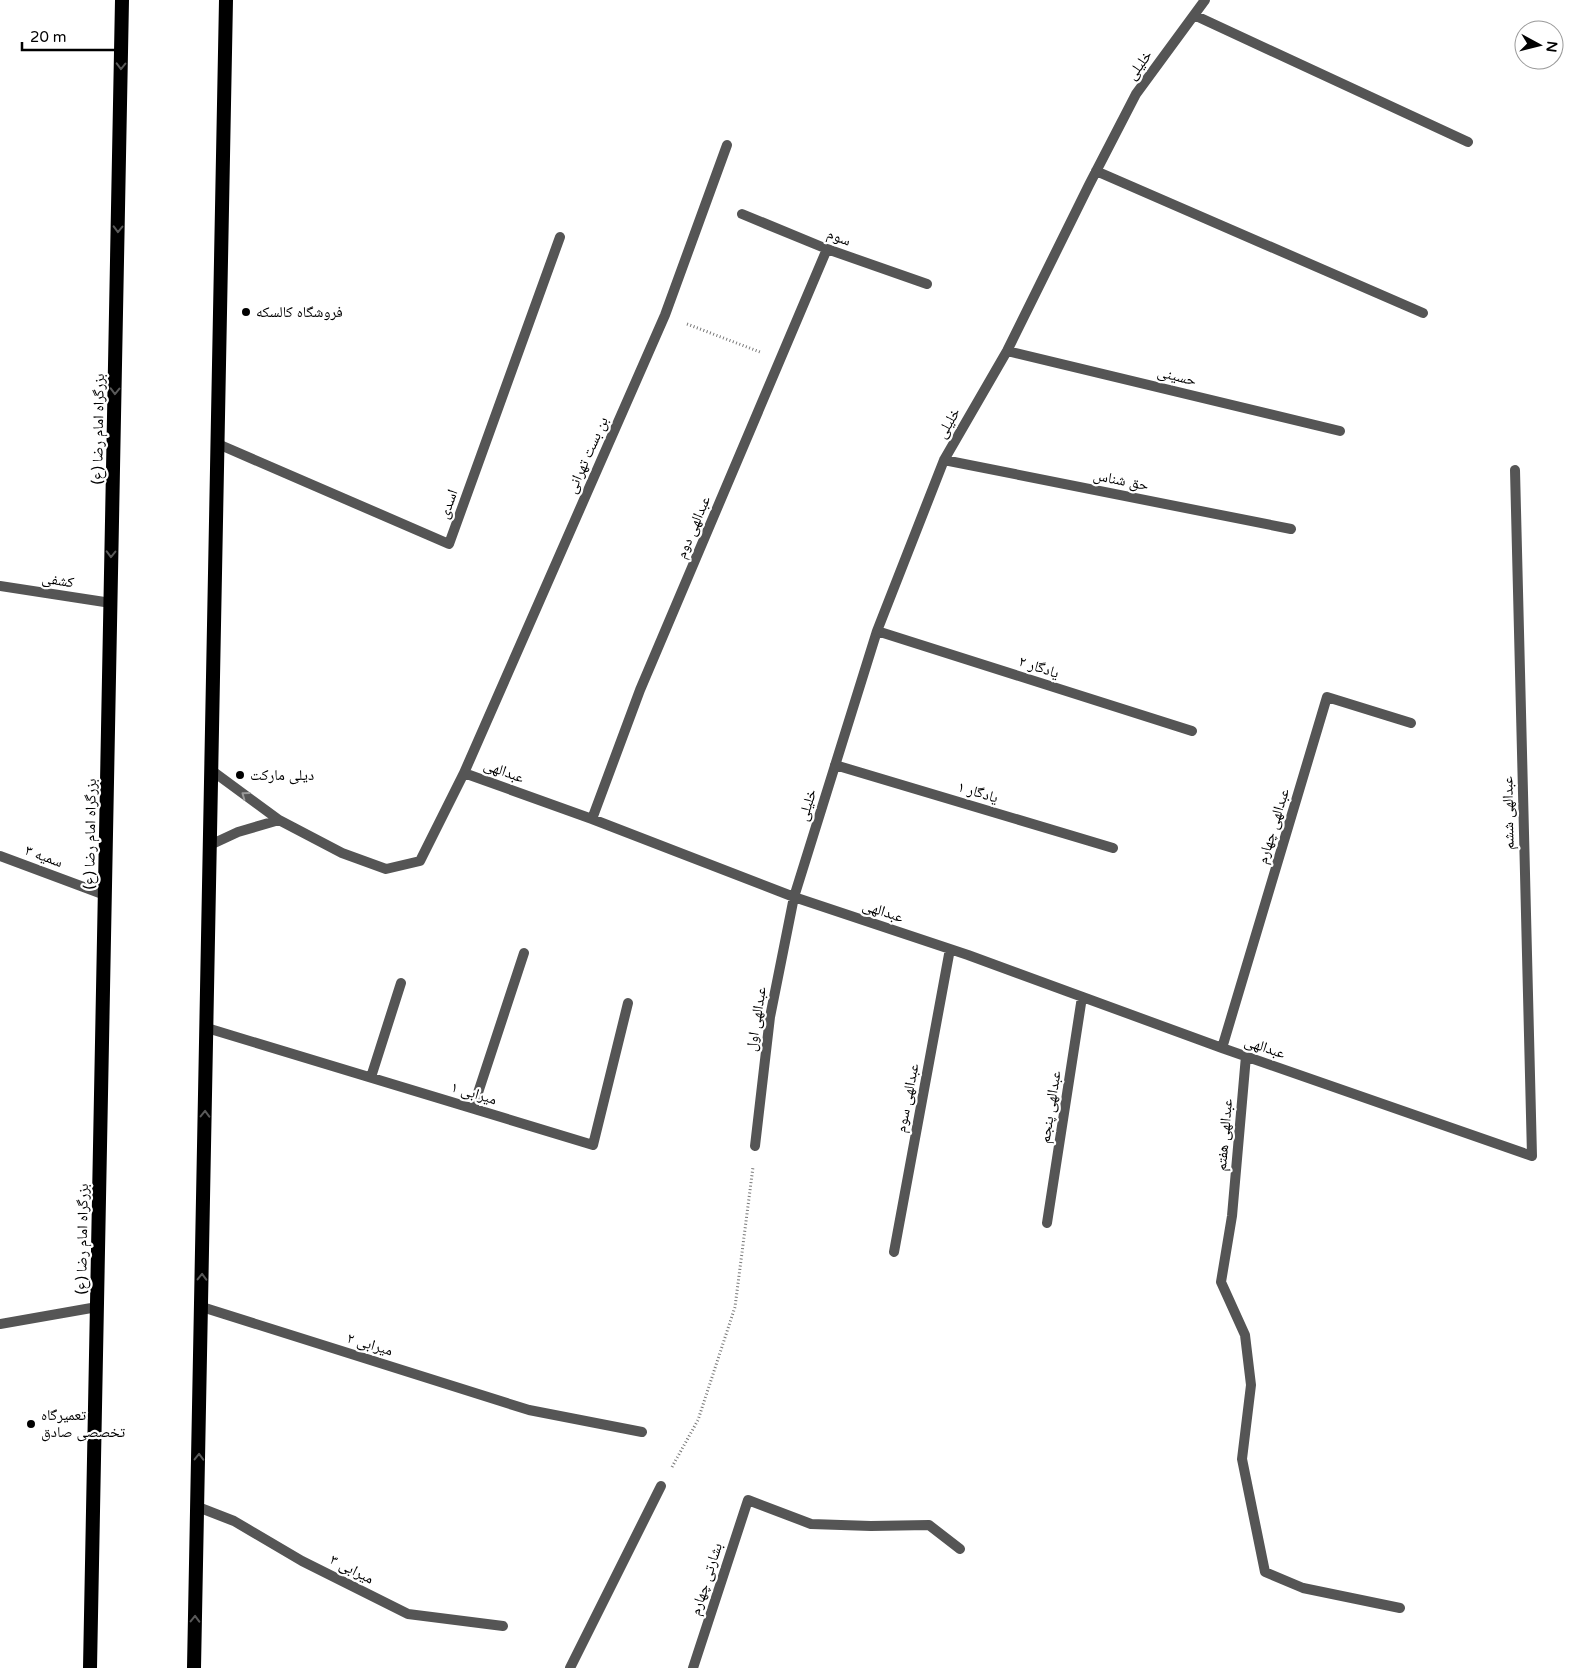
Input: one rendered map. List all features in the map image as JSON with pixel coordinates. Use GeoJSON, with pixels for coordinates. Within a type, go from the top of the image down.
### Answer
{"type":"FeatureCollection","features":[{"type":"Feature","properties":{"kind":"highway","name":"بزرگراه امام رضا (ع)"},"geometry":{"type":"LineString","coordinates":[[90,1668],[122,0]]}},
{"type":"Feature","properties":{"kind":"highway"},"geometry":{"type":"LineString","coordinates":[[194,1668],[226,0]]}},
{"type":"Feature","properties":{"kind":"street","name":"خلیلی"},"geometry":{"type":"LineString","coordinates":[[794,897],[876,631],[944,460],[1006,351],[1136,94],[1205,0]]}},
{"type":"Feature","properties":{"kind":"street"},"geometry":{"type":"LineString","coordinates":[[1194,15],[1468,142]]}},
{"type":"Feature","properties":{"kind":"street","name":"بن بست تهرانی"},"geometry":{"type":"LineString","coordinates":[[464,773],[665,315],[727,145]]}},
{"type":"Feature","properties":{"kind":"street"},"geometry":{"type":"LineString","coordinates":[[1096,171],[1423,313]]}},
{"type":"Feature","properties":{"kind":"street","name":"سوم"},"geometry":{"type":"LineString","coordinates":[[742,214],[827,249],[926,284]]}},
{"type":"Feature","properties":{"kind":"street","name":"اسدی"},"geometry":{"type":"LineString","coordinates":[[218,444],[449,544],[560,237]]}},
{"type":"Feature","properties":{"kind":"street","name":"عبدالهی دوم"},"geometry":{"type":"LineString","coordinates":[[592,819],[640,690],[827,249]]}},
{"type":"Feature","properties":{"kind":"street","name":"حسینی"},"geometry":{"type":"LineString","coordinates":[[1006,351],[1340,431]]}},
{"type":"Feature","properties":{"kind":"street","name":"حق شناس"},"geometry":{"type":"LineString","coordinates":[[944,460],[1291,528]]}},
{"type":"Feature","properties":{"kind":"street","name":"عبدالهی ششم"},"geometry":{"type":"LineString","coordinates":[[1514,470],[1532,1156]]}},
{"type":"Feature","properties":{"kind":"street","name":"کشفی"},"geometry":{"type":"LineString","coordinates":[[0,586],[110,603]]}},
{"type":"Feature","properties":{"kind":"street","name":"یادگار ۲"},"geometry":{"type":"LineString","coordinates":[[876,631],[1192,731]]}},
{"type":"Feature","properties":{"kind":"street","name":"عبدالهی چهارم"},"geometry":{"type":"LineString","coordinates":[[1222,1048],[1327,697],[1411,723]]}},
{"type":"Feature","properties":{"kind":"street","name":"یادگار ۱"},"geometry":{"type":"LineString","coordinates":[[835,765],[1113,848]]}},
{"type":"Feature","properties":{"kind":"street","name":"عبدالهی"},"geometry":{"type":"LineString","coordinates":[[212,770],[279,820],[342,853],[386,869],[420,861],[464,773],[592,819],[794,897],[950,949],[1222,1048],[1532,1156]]}},
{"type":"Feature","properties":{"kind":"street"},"geometry":{"type":"LineString","coordinates":[[210,845],[238,832],[279,820]]}},
{"type":"Feature","properties":{"kind":"street","name":"سمیه ۳"},"geometry":{"type":"LineString","coordinates":[[0,856],[105,895]]}},
{"type":"Feature","properties":{"kind":"street","name":"عبدالهی اول"},"geometry":{"type":"LineString","coordinates":[[756,1146],[770,1017],[794,897]]}},
{"type":"Feature","properties":{"kind":"street","name":"عبدالهی سوم"},"geometry":{"type":"LineString","coordinates":[[894,1252],[950,949]]}},
{"type":"Feature","properties":{"kind":"street"},"geometry":{"type":"LineString","coordinates":[[473,1108],[524,953]]}},
{"type":"Feature","properties":{"kind":"street"},"geometry":{"type":"LineString","coordinates":[[371,1077],[401,983]]}},
{"type":"Feature","properties":{"kind":"street","name":"عبدالهی پنجم"},"geometry":{"type":"LineString","coordinates":[[1047,1223],[1082,997]]}},
{"type":"Feature","properties":{"kind":"street","name":"میرابی ۱"},"geometry":{"type":"LineString","coordinates":[[207,1028],[593,1144],[628,1003]]}},
{"type":"Feature","properties":{"kind":"street","name":"عبدالهی هفتم"},"geometry":{"type":"LineString","coordinates":[[1246,1056],[1232,1216],[1221,1282],[1245,1335],[1251,1385],[1242,1459],[1265,1572],[1303,1588],[1400,1608]]}},
{"type":"Feature","properties":{"kind":"street"},"geometry":{"type":"LineString","coordinates":[[0,1324],[97,1307]]}},
{"type":"Feature","properties":{"kind":"street","name":"میرابی ۲"},"geometry":{"type":"LineString","coordinates":[[202,1307],[529,1410],[642,1432]]}},
{"type":"Feature","properties":{"kind":"street"},"geometry":{"type":"LineString","coordinates":[[570,1668],[661,1486]]}},
{"type":"Feature","properties":{"kind":"street","name":"بشارتی چهارم"},"geometry":{"type":"LineString","coordinates":[[693,1668],[748,1500],[811,1524],[929,1525],[960,1549]]}},
{"type":"Feature","properties":{"kind":"street","name":"میرابی ۳"},"geometry":{"type":"LineString","coordinates":[[198,1507],[234,1521],[302,1561],[408,1614],[503,1626]]}},
{"type":"Feature","properties":{"kind":"path"},"geometry":{"type":"LineString","coordinates":[[665,315],[780,360]]}},
{"type":"Feature","properties":{"kind":"path"},"geometry":{"type":"LineString","coordinates":[[661,1486],[698,1420],[734,1307],[756,1146]]}},
{"type":"Feature","properties":{"kind":"place","name":"فروشگاه کالسکه"},"geometry":{"type":"Point","coordinates":[246,312]}},
{"type":"Feature","properties":{"kind":"place","name":"دیلی مارکت"},"geometry":{"type":"Point","coordinates":[240,775]}},
{"type":"Feature","properties":{"kind":"place","name":"تعمیرگاه تخصصی صادق"},"geometry":{"type":"Point","coordinates":[31,1424]}}]}
